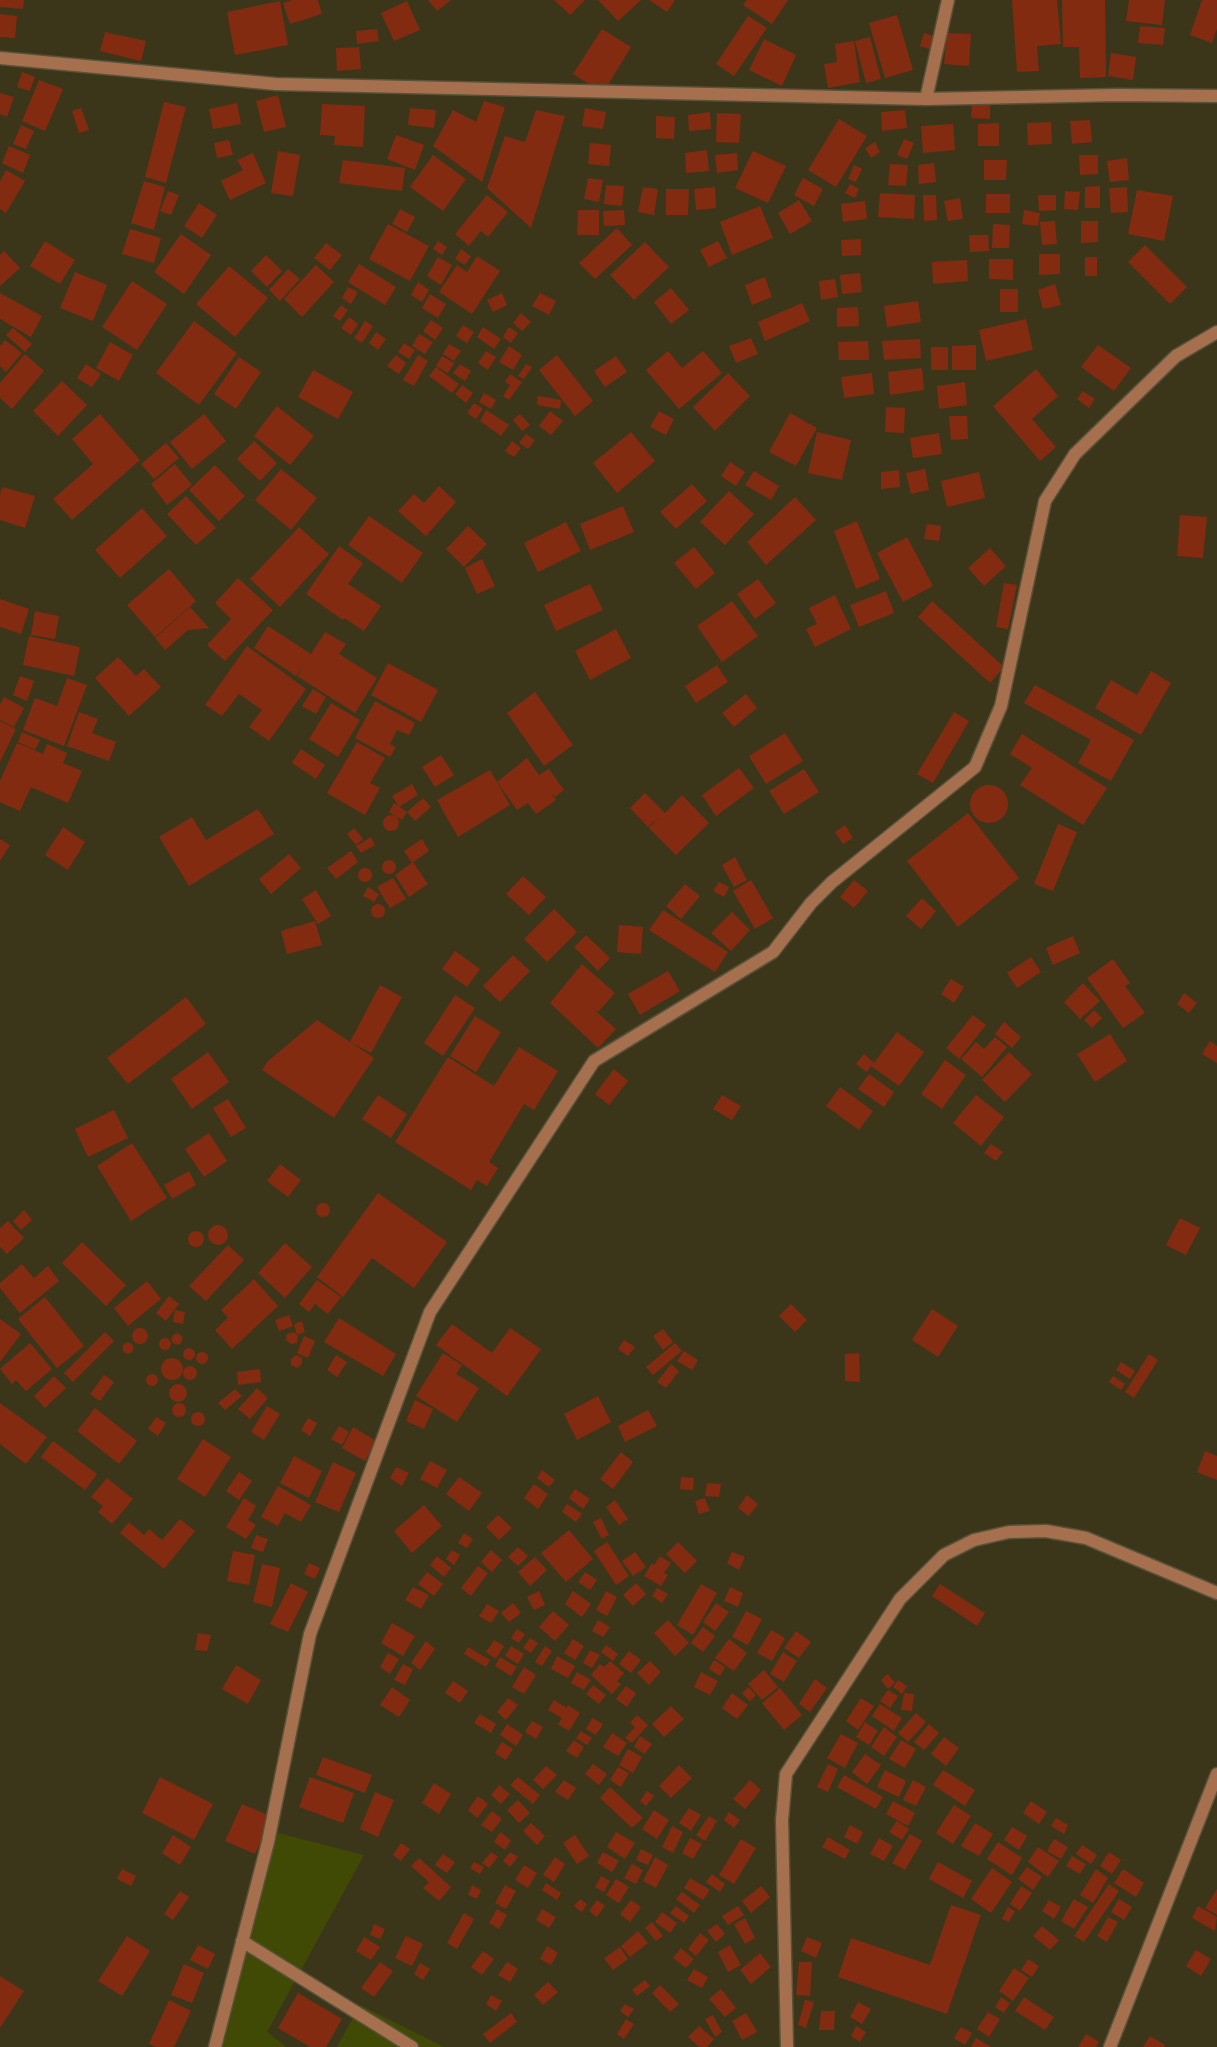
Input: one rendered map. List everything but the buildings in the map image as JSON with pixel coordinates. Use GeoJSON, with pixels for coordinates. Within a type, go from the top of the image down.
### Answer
{"type":"FeatureCollection","features":[{"type":"Feature","properties":{"kind":"street"},"geometry":{"type":"LineString","coordinates":[[926,99],[948,0]]}},
{"type":"Feature","properties":{"kind":"street"},"geometry":{"type":"LineString","coordinates":[[0,58],[276,84],[926,99],[1117,95],[1217,96]]}},
{"type":"Feature","properties":{"kind":"street"},"geometry":{"type":"LineString","coordinates":[[215,2047],[268,1842],[310,1634],[430,1312],[594,1061],[773,952],[811,903],[832,882],[975,767],[1001,706],[1045,501],[1075,454],[1176,356],[1217,332]]}},
{"type":"Feature","properties":{"kind":"street"},"geometry":{"type":"LineString","coordinates":[[787,2047],[782,1820],[786,1774],[900,1599],[944,1555],[974,1540],[1009,1532],[1046,1531],[1086,1538],[1217,1593]]}},
{"type":"Feature","properties":{"kind":"street"},"geometry":{"type":"LineString","coordinates":[[1110,2047],[1217,1774]]}},
{"type":"Feature","properties":{"kind":"street"},"geometry":{"type":"LineString","coordinates":[[242,1941],[412,2047]]}},
{"type":"Feature","properties":{"kind":"green space"},"geometry":{"type":"Polygon","coordinates":[[[278,1833],[364,1855],[267,2032],[286,2047],[218,2047],[278,1833]]]}},
{"type":"Feature","properties":{"kind":"green space"},"geometry":{"type":"Polygon","coordinates":[[[360,2005],[444,2047],[337,2047],[360,2005]]]}}]}
